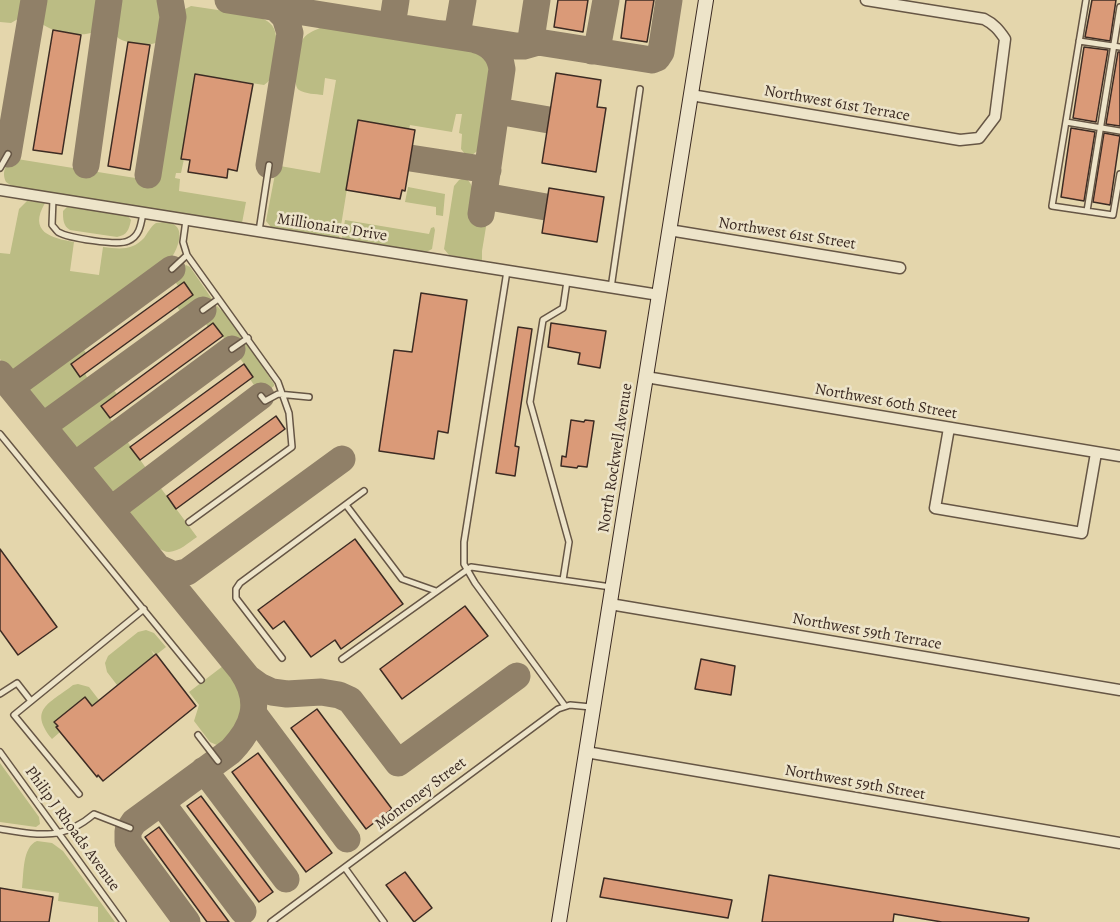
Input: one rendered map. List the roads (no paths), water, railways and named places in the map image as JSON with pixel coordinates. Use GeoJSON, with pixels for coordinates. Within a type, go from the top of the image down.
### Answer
{"type":"FeatureCollection","features":[{"type":"Feature","properties":{"kind":"main road","name":"North Rockwell Avenue"},"geometry":{"type":"LineString","coordinates":[[559,922],[706,0]]}},
{"type":"Feature","properties":{"kind":"street","name":"Northwest 61st Terrace"},"geometry":{"type":"LineString","coordinates":[[691,95],[960,140],[979,138],[995,117],[1005,39],[992,22],[866,0]]}},
{"type":"Feature","properties":{"kind":"street","name":"Millionaire Drive"},"geometry":{"type":"LineString","coordinates":[[0,190],[659,295]]}},
{"type":"Feature","properties":{"kind":"street","name":"Northwest 61st Street"},"geometry":{"type":"LineString","coordinates":[[669,230],[900,268]]}},
{"type":"Feature","properties":{"kind":"street","name":"Northwest 60th Street"},"geometry":{"type":"LineString","coordinates":[[646,377],[1120,456]]}},
{"type":"Feature","properties":{"kind":"street"},"geometry":{"type":"LineString","coordinates":[[949,428],[935,508],[1082,533],[1096,453]]}},
{"type":"Feature","properties":{"kind":"street","name":"Northwest 59th Terrace"},"geometry":{"type":"LineString","coordinates":[[610,604],[1120,690]]}},
{"type":"Feature","properties":{"kind":"street","name":"Northwest 59th Street"},"geometry":{"type":"LineString","coordinates":[[586,752],[1120,843]]}},
{"type":"Feature","properties":{"kind":"lane"},"geometry":{"type":"LineString","coordinates":[[1086,0],[1052,206],[1113,215],[1120,174]]}},
{"type":"Feature","properties":{"kind":"lane"},"geometry":{"type":"LineString","coordinates":[[1088,211],[1101,127],[1117,47],[1120,8]]}},
{"type":"Feature","properties":{"kind":"lane"},"geometry":{"type":"LineString","coordinates":[[1079,40],[1117,47]]}},
{"type":"Feature","properties":{"kind":"lane"},"geometry":{"type":"LineString","coordinates":[[611,288],[640,89]]}},
{"type":"Feature","properties":{"kind":"lane"},"geometry":{"type":"LineString","coordinates":[[1066,122],[1120,130]]}},
{"type":"Feature","properties":{"kind":"lane"},"geometry":{"type":"LineString","coordinates":[[0,168],[8,154]]}},
{"type":"Feature","properties":{"kind":"lane"},"geometry":{"type":"LineString","coordinates":[[259,231],[269,165]]}},
{"type":"Feature","properties":{"kind":"lane"},"geometry":{"type":"LineString","coordinates":[[53,199],[52,225],[57,231],[66,235],[127,242],[141,227],[143,213]]}},
{"type":"Feature","properties":{"kind":"lane"},"geometry":{"type":"LineString","coordinates":[[186,220],[183,242],[187,255],[278,382],[288,412],[292,447],[189,522]]}},
{"type":"Feature","properties":{"kind":"lane"},"geometry":{"type":"LineString","coordinates":[[172,269],[187,255]]}},
{"type":"Feature","properties":{"kind":"lane"},"geometry":{"type":"LineString","coordinates":[[507,271],[464,542],[466,569],[565,706],[577,705],[593,708]]}},
{"type":"Feature","properties":{"kind":"lane"},"geometry":{"type":"LineString","coordinates":[[563,580],[569,542],[530,402],[543,320],[563,308],[567,281]]}},
{"type":"Feature","properties":{"kind":"lane"},"geometry":{"type":"LineString","coordinates":[[203,310],[218,300]]}},
{"type":"Feature","properties":{"kind":"lane"},"geometry":{"type":"LineString","coordinates":[[232,350],[248,338]]}},
{"type":"Feature","properties":{"kind":"lane"},"geometry":{"type":"LineString","coordinates":[[261,396],[265,401],[278,394],[309,397]]}},
{"type":"Feature","properties":{"kind":"lane"},"geometry":{"type":"LineString","coordinates":[[0,434],[201,680]]}},
{"type":"Feature","properties":{"kind":"lane"},"geometry":{"type":"LineString","coordinates":[[282,658],[236,598],[236,589],[240,582],[364,491]]}},
{"type":"Feature","properties":{"kind":"lane"},"geometry":{"type":"LineString","coordinates":[[346,505],[402,579],[436,591]]}},
{"type":"Feature","properties":{"kind":"lane"},"geometry":{"type":"LineString","coordinates":[[342,659],[466,569],[476,566],[612,587]]}},
{"type":"Feature","properties":{"kind":"lane"},"geometry":{"type":"LineString","coordinates":[[79,794],[14,715],[144,609]]}},
{"type":"Feature","properties":{"kind":"lane"},"geometry":{"type":"LineString","coordinates":[[0,694],[17,683],[31,701]]}},
{"type":"Feature","properties":{"kind":"lane","name":"Monroney Street"},"geometry":{"type":"LineString","coordinates":[[271,922],[565,706]]}},
{"type":"Feature","properties":{"kind":"lane"},"geometry":{"type":"LineString","coordinates":[[198,735],[218,761]]}},
{"type":"Feature","properties":{"kind":"lane","name":"Philip J Rhoads Avenue"},"geometry":{"type":"LineString","coordinates":[[0,752],[123,922]]}},
{"type":"Feature","properties":{"kind":"lane"},"geometry":{"type":"LineString","coordinates":[[0,829],[45,836],[80,826],[94,814],[130,828]]}},
{"type":"Feature","properties":{"kind":"lane"},"geometry":{"type":"LineString","coordinates":[[345,867],[384,922]]}}]}
